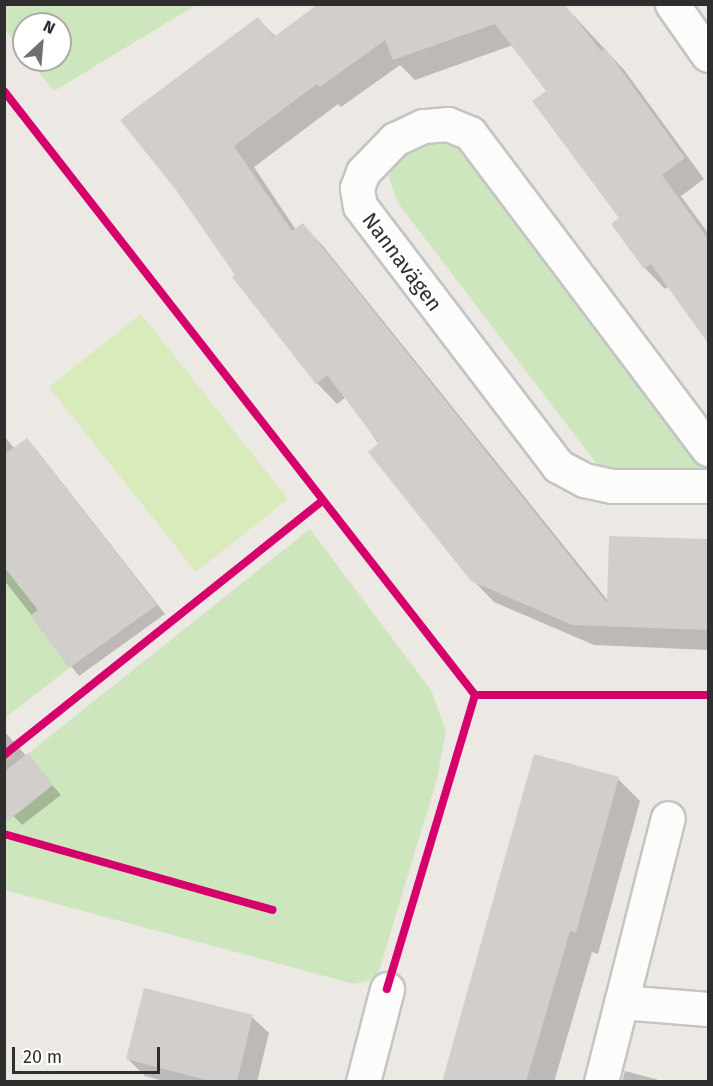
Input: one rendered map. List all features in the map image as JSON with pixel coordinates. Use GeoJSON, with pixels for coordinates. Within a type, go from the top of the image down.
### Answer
{"type":"FeatureCollection","features":[{"type":"Feature","properties":{"kind":"street"},"geometry":{"type":"LineString","coordinates":[[672,4],[708,55]]}},
{"type":"Feature","properties":{"kind":"street","name":"Nannavägen"},"geometry":{"type":"LineString","coordinates":[[708,449],[470,133],[448,124],[423,126],[395,139],[363,172],[357,188],[360,206],[558,465],[584,480],[612,486],[708,486]]}},
{"type":"Feature","properties":{"kind":"street"},"geometry":{"type":"LineString","coordinates":[[601,1082],[668,818]]}},
{"type":"Feature","properties":{"kind":"street"},"geometry":{"type":"LineString","coordinates":[[363,1082],[387,990]]}},
{"type":"Feature","properties":{"kind":"street"},"geometry":{"type":"LineString","coordinates":[[621,1002],[708,1009]]}},
{"type":"Feature","properties":{"kind":"green space"},"geometry":{"type":"Polygon","coordinates":[[[5,4],[196,5],[54,91],[39,72],[72,72],[72,12],[12,12],[12,39],[5,30],[5,4]]]}},
{"type":"Feature","properties":{"kind":"green space"},"geometry":{"type":"Polygon","coordinates":[[[448,124],[706,463],[692,486],[613,474],[596,463],[398,203],[389,177],[397,152],[448,124]]]}},
{"type":"Feature","properties":{"kind":"green space"},"geometry":{"type":"Polygon","coordinates":[[[141,314],[288,499],[196,572],[49,387],[141,314]]]}},
{"type":"Feature","properties":{"kind":"green space"},"geometry":{"type":"Polygon","coordinates":[[[310,529],[431,690],[446,731],[437,779],[379,971],[368,981],[354,984],[5,890],[5,772],[310,529]]]}},
{"type":"Feature","properties":{"kind":"green space"},"geometry":{"type":"Polygon","coordinates":[[[5,567],[38,610],[30,616],[69,668],[5,718],[5,567]]]}},
{"type":"Feature","properties":{"kind":"building"},"geometry":{"type":"Polygon","coordinates":[[[318,4],[565,5],[601,51],[605,48],[685,158],[662,175],[708,239],[708,343],[651,264],[644,269],[611,224],[619,218],[532,101],[546,91],[495,24],[393,60],[385,40],[320,87],[317,84],[234,146],[292,231],[303,223],[607,603],[609,536],[708,539],[708,630],[572,625],[471,581],[368,452],[379,443],[327,375],[316,384],[232,277],[235,275],[176,190],[120,120],[258,17],[274,37],[318,4]]]}},
{"type":"Feature","properties":{"kind":"building"},"geometry":{"type":"Polygon","coordinates":[[[27,438],[157,605],[69,668],[30,616],[38,610],[4,567],[4,455],[27,438]]]}},
{"type":"Feature","properties":{"kind":"building"},"geometry":{"type":"Polygon","coordinates":[[[28,753],[53,785],[4,824],[4,772],[28,753]]]}},
{"type":"Feature","properties":{"kind":"building"},"geometry":{"type":"Polygon","coordinates":[[[534,754],[619,777],[576,933],[570,931],[526,1082],[442,1082],[534,754]]]}},
{"type":"Feature","properties":{"kind":"building"},"geometry":{"type":"Polygon","coordinates":[[[144,988],[253,1015],[237,1082],[214,1082],[126,1059],[144,988]]]}},
{"type":"Feature","properties":{"kind":"cycle path"},"geometry":{"type":"LineString","coordinates":[[4,91],[475,695],[387,989]]}},
{"type":"Feature","properties":{"kind":"cycle path"},"geometry":{"type":"LineString","coordinates":[[4,755],[323,500]]}},
{"type":"Feature","properties":{"kind":"cycle path"},"geometry":{"type":"LineString","coordinates":[[475,695],[708,695]]}},
{"type":"Feature","properties":{"kind":"cycle path"},"geometry":{"type":"LineString","coordinates":[[4,834],[272,910]]}}]}
